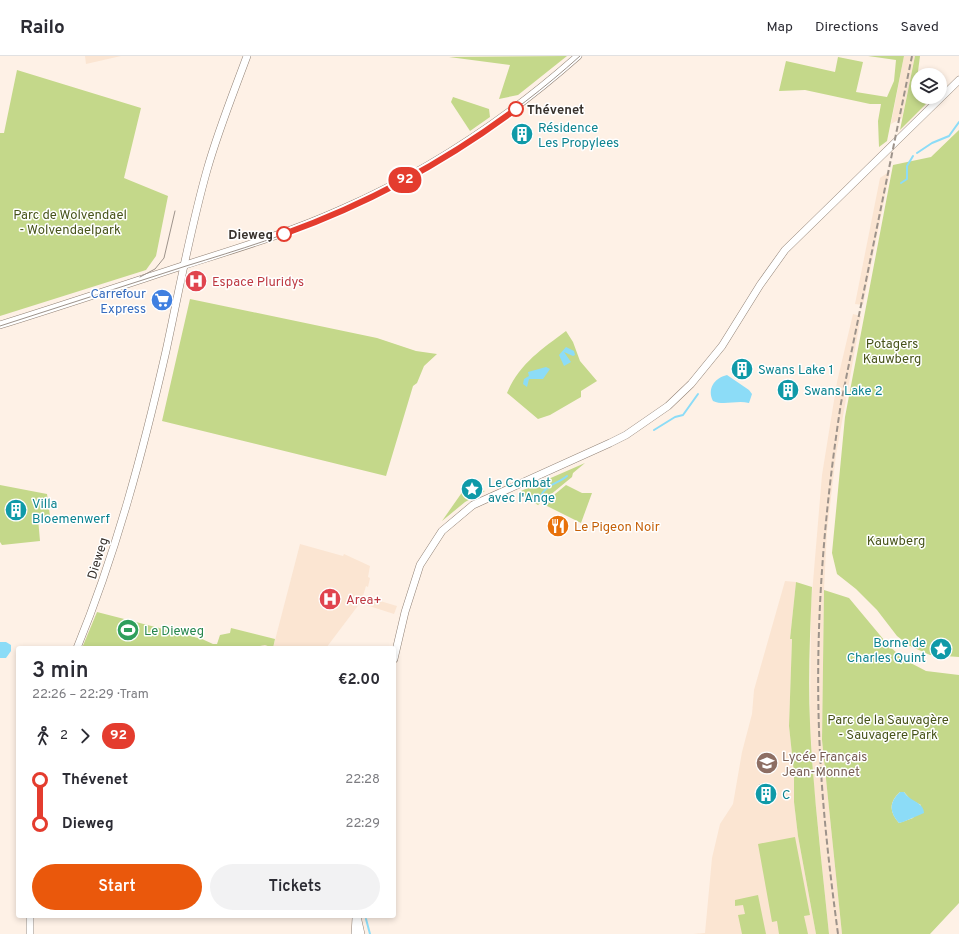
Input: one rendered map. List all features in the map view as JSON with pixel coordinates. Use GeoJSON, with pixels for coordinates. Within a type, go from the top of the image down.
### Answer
{"type":"FeatureCollection","features":[{"type":"Feature","properties":{"kind":"street","name":"Dieweg"},"geometry":{"type":"LineString","coordinates":[[78,646],[104,578],[126,507],[150,414],[208,168],[221,126],[247,56]]}},
{"type":"Feature","properties":{"kind":"street"},"geometry":{"type":"LineString","coordinates":[[0,325],[313,222],[399,181],[432,163],[493,124],[527,99],[578,56]]}},
{"type":"Feature","properties":{"kind":"street"},"geometry":{"type":"LineString","coordinates":[[396,650],[405,612],[420,565],[442,531],[473,505],[626,435],[668,406],[692,384],[713,359],[764,279],[785,250],[959,80]]}},
{"type":"Feature","properties":{"kind":"street"},"geometry":{"type":"LineString","coordinates":[[30,918],[30,934]]}},
{"type":"Feature","properties":{"kind":"street"},"geometry":{"type":"LineString","coordinates":[[354,934],[356,918]]}},
{"type":"Feature","properties":{"kind":"street"},"geometry":{"type":"LineString","coordinates":[[357,918],[362,934]]}},
{"type":"Feature","properties":{"kind":"shaded area"},"geometry":{"type":"Polygon","coordinates":[[[85,56],[121,56],[86,64],[85,56]]]}},
{"type":"Feature","properties":{"kind":"shaded area"},"geometry":{"type":"Polygon","coordinates":[[[904,56],[915,56],[912,68],[911,68],[911,75],[902,118],[891,124],[904,56]]]}},
{"type":"Feature","properties":{"kind":"shaded area"},"geometry":{"type":"Polygon","coordinates":[[[890,171],[863,305],[855,304],[880,178],[890,171]]]}},
{"type":"Feature","properties":{"kind":"shaded area"},"geometry":{"type":"Polygon","coordinates":[[[853,314],[861,316],[836,455],[827,531],[824,590],[822,740],[842,934],[829,934],[814,788],[810,723],[811,606],[822,475],[837,382],[853,314]]]}},
{"type":"Feature","properties":{"kind":"shaded area","name":"Area+"},"geometry":{"type":"Polygon","coordinates":[[[300,544],[343,556],[344,554],[370,566],[368,587],[366,586],[363,596],[397,606],[394,614],[360,603],[328,646],[274,646],[300,544]]]}},
{"type":"Feature","properties":{"kind":"shaded area","name":"Lycée Français Jean-Monnet"},"geometry":{"type":"Polygon","coordinates":[[[785,581],[796,582],[790,639],[792,639],[789,726],[794,773],[794,802],[798,836],[816,934],[693,934],[705,933],[712,858],[720,824],[733,804],[742,752],[752,714],[754,690],[785,581]]]}},
{"type":"Feature","properties":{"kind":"green space"},"geometry":{"type":"Polygon","coordinates":[[[567,56],[518,95],[499,99],[510,65],[449,57],[567,56]]]}},
{"type":"Feature","properties":{"kind":"green space"},"geometry":{"type":"Polygon","coordinates":[[[868,56],[904,56],[887,141],[879,147],[878,121],[881,104],[870,104],[805,90],[779,91],[786,61],[835,72],[838,57],[863,62],[856,92],[887,97],[894,81],[896,60],[868,56]]]}},
{"type":"Feature","properties":{"kind":"green space"},"geometry":{"type":"Polygon","coordinates":[[[915,56],[920,56],[918,68],[913,68],[915,56]]]}},
{"type":"Feature","properties":{"kind":"green space","name":"Parc de Wolvendael - Wolvendaelpark"},"geometry":{"type":"Polygon","coordinates":[[[17,70],[141,108],[124,178],[168,196],[156,256],[146,270],[0,316],[0,133],[4,133],[17,70]]]}},
{"type":"Feature","properties":{"kind":"green space"},"geometry":{"type":"Polygon","coordinates":[[[911,76],[911,104],[926,104],[900,130],[911,76]]]}},
{"type":"Feature","properties":{"kind":"green space"},"geometry":{"type":"Polygon","coordinates":[[[453,97],[489,109],[490,117],[470,131],[451,102],[453,97]]]}},
{"type":"Feature","properties":{"kind":"green space","name":"Kauwberg"},"geometry":{"type":"Polygon","coordinates":[[[959,130],[959,657],[930,655],[910,646],[897,636],[877,610],[856,589],[837,574],[832,553],[845,417],[893,165],[931,157],[959,130]]]}},
{"type":"Feature","properties":{"kind":"green space"},"geometry":{"type":"Polygon","coordinates":[[[190,299],[377,338],[416,351],[437,354],[424,366],[417,383],[413,386],[386,476],[162,421],[190,299]]]}},
{"type":"Feature","properties":{"kind":"green space"},"geometry":{"type":"Polygon","coordinates":[[[566,331],[573,342],[580,361],[597,381],[581,391],[581,397],[550,415],[538,419],[507,393],[512,383],[525,365],[540,351],[566,331]]]}},
{"type":"Feature","properties":{"kind":"green space"},"geometry":{"type":"Polygon","coordinates":[[[585,463],[573,473],[572,477],[538,505],[521,495],[521,491],[585,463]]]}},
{"type":"Feature","properties":{"kind":"green space"},"geometry":{"type":"Polygon","coordinates":[[[0,485],[47,494],[50,516],[38,518],[40,541],[2,545],[0,542],[0,485]]]}},
{"type":"Feature","properties":{"kind":"green space"},"geometry":{"type":"Polygon","coordinates":[[[566,485],[582,493],[592,493],[581,523],[543,504],[566,485]]]}},
{"type":"Feature","properties":{"kind":"green space"},"geometry":{"type":"Polygon","coordinates":[[[469,488],[485,491],[465,502],[442,521],[463,491],[469,488]]]}},
{"type":"Feature","properties":{"kind":"green space"},"geometry":{"type":"Polygon","coordinates":[[[796,582],[812,587],[809,672],[811,749],[829,934],[816,934],[798,836],[794,802],[794,773],[789,726],[792,639],[790,639],[796,582]]]}},
{"type":"Feature","properties":{"kind":"green space","name":"Parc de la Sauvagère - Sauvagere Park"},"geometry":{"type":"Polygon","coordinates":[[[824,590],[849,598],[889,646],[905,660],[926,671],[959,675],[959,903],[930,934],[842,934],[822,740],[824,590]],[[900,792],[892,803],[893,815],[899,823],[913,818],[921,805],[911,800],[904,792],[900,792]]]}},
{"type":"Feature","properties":{"kind":"green space","name":"Le Dieweg"},"geometry":{"type":"Polygon","coordinates":[[[97,612],[202,639],[213,644],[217,644],[220,635],[230,633],[231,628],[275,639],[273,646],[83,646],[97,612]]]}},
{"type":"Feature","properties":{"kind":"green space"},"geometry":{"type":"Polygon","coordinates":[[[795,837],[810,915],[804,916],[808,934],[779,934],[777,921],[772,922],[758,844],[795,837]]]}},
{"type":"Feature","properties":{"kind":"green space"},"geometry":{"type":"Polygon","coordinates":[[[758,895],[766,934],[742,934],[738,915],[745,914],[743,905],[735,906],[735,900],[758,895]]]}},
{"type":"Feature","properties":{"kind":"water"},"geometry":{"type":"Polygon","coordinates":[[[566,347],[574,351],[575,355],[573,356],[564,352],[571,362],[564,366],[559,355],[566,347]]]}},
{"type":"Feature","properties":{"kind":"water"},"geometry":{"type":"Polygon","coordinates":[[[546,367],[550,369],[543,379],[529,379],[527,387],[523,384],[524,379],[529,376],[528,372],[546,367]]]}},
{"type":"Feature","properties":{"kind":"water"},"geometry":{"type":"Polygon","coordinates":[[[727,375],[749,390],[752,394],[749,403],[721,403],[713,401],[711,397],[711,388],[715,381],[722,376],[727,375]]]}},
{"type":"Feature","properties":{"kind":"water"},"geometry":{"type":"Polygon","coordinates":[[[0,642],[6,642],[11,645],[11,651],[6,658],[0,658],[0,642]]]}},
{"type":"Feature","properties":{"kind":"water"},"geometry":{"type":"Polygon","coordinates":[[[900,792],[904,792],[909,798],[922,806],[924,813],[899,823],[893,815],[892,803],[900,792]]]}},
{"type":"Feature","properties":{"kind":"waterway"},"geometry":{"type":"LineString","coordinates":[[917,153],[932,143],[949,136],[959,122]]}},
{"type":"Feature","properties":{"kind":"waterway"},"geometry":{"type":"LineString","coordinates":[[901,183],[907,179],[907,166],[913,156]]}},
{"type":"Feature","properties":{"kind":"waterway"},"geometry":{"type":"LineString","coordinates":[[654,430],[675,417],[683,415],[698,394]]}},
{"type":"Feature","properties":{"kind":"waterway"},"geometry":{"type":"LineString","coordinates":[[527,496],[540,497],[545,489],[567,476]]}},
{"type":"Feature","properties":{"kind":"waterway"},"geometry":{"type":"LineString","coordinates":[[366,919],[370,934]]}},
{"type":"Feature","properties":{"kind":"tram line"},"geometry":{"type":"LineString","coordinates":[[0,326],[264,241],[342,211],[406,179],[467,143],[525,102],[580,56]]}},
{"type":"Feature","properties":{"kind":"tram line","name":"92"},"geometry":{"type":"LineString","coordinates":[[284,234],[340,212],[395,186],[463,146],[516,109]]}},
{"type":"Feature","properties":{"kind":"tram line"},"geometry":{"type":"LineString","coordinates":[[140,277],[155,269],[164,258],[175,211]]}},
{"type":"Feature","properties":{"kind":"railway"},"geometry":{"type":"LineString","coordinates":[[838,934],[825,821],[818,709],[819,622],[825,534],[829,491],[841,403],[912,56]]}},
{"type":"Feature","properties":{"kind":"place","name":"Thévenet"},"geometry":{"type":"Point","coordinates":[516,109]}},
{"type":"Feature","properties":{"kind":"place","name":"Résidence Les Propylees"},"geometry":{"type":"Point","coordinates":[522,134]}},
{"type":"Feature","properties":{"kind":"place","name":"Dieweg"},"geometry":{"type":"Point","coordinates":[284,234]}},
{"type":"Feature","properties":{"kind":"place","name":"Espace Pluridys"},"geometry":{"type":"Point","coordinates":[196,281]}},
{"type":"Feature","properties":{"kind":"place","name":"Carrefour Express"},"geometry":{"type":"Point","coordinates":[162,300]}},
{"type":"Feature","properties":{"kind":"place","name":"Swans Lake 1"},"geometry":{"type":"Point","coordinates":[742,369]}},
{"type":"Feature","properties":{"kind":"place","name":"Swans Lake 2"},"geometry":{"type":"Point","coordinates":[788,390]}},
{"type":"Feature","properties":{"kind":"place","name":"Le Combat avec l'Ange"},"geometry":{"type":"Point","coordinates":[472,489]}},
{"type":"Feature","properties":{"kind":"place","name":"Villa Bloemenwerf"},"geometry":{"type":"Point","coordinates":[16,510]}},
{"type":"Feature","properties":{"kind":"place","name":"Le Pigeon Noir"},"geometry":{"type":"Point","coordinates":[558,526]}},
{"type":"Feature","properties":{"kind":"place","name":"Area+"},"geometry":{"type":"Point","coordinates":[330,599]}},
{"type":"Feature","properties":{"kind":"place","name":"Le Dieweg"},"geometry":{"type":"Point","coordinates":[128,630]}},
{"type":"Feature","properties":{"kind":"place","name":"Borne de Charles Quint"},"geometry":{"type":"Point","coordinates":[941,649]}},
{"type":"Feature","properties":{"kind":"place","name":"Lycée Français Jean-Monnet"},"geometry":{"type":"Point","coordinates":[767,763]}},
{"type":"Feature","properties":{"kind":"place","name":"C"},"geometry":{"type":"Point","coordinates":[766,794]}},
{"type":"Feature","properties":{"kind":"park label","name":"Potagers Kauwberg"},"geometry":{"type":"Point","coordinates":[892,350]}}]}
